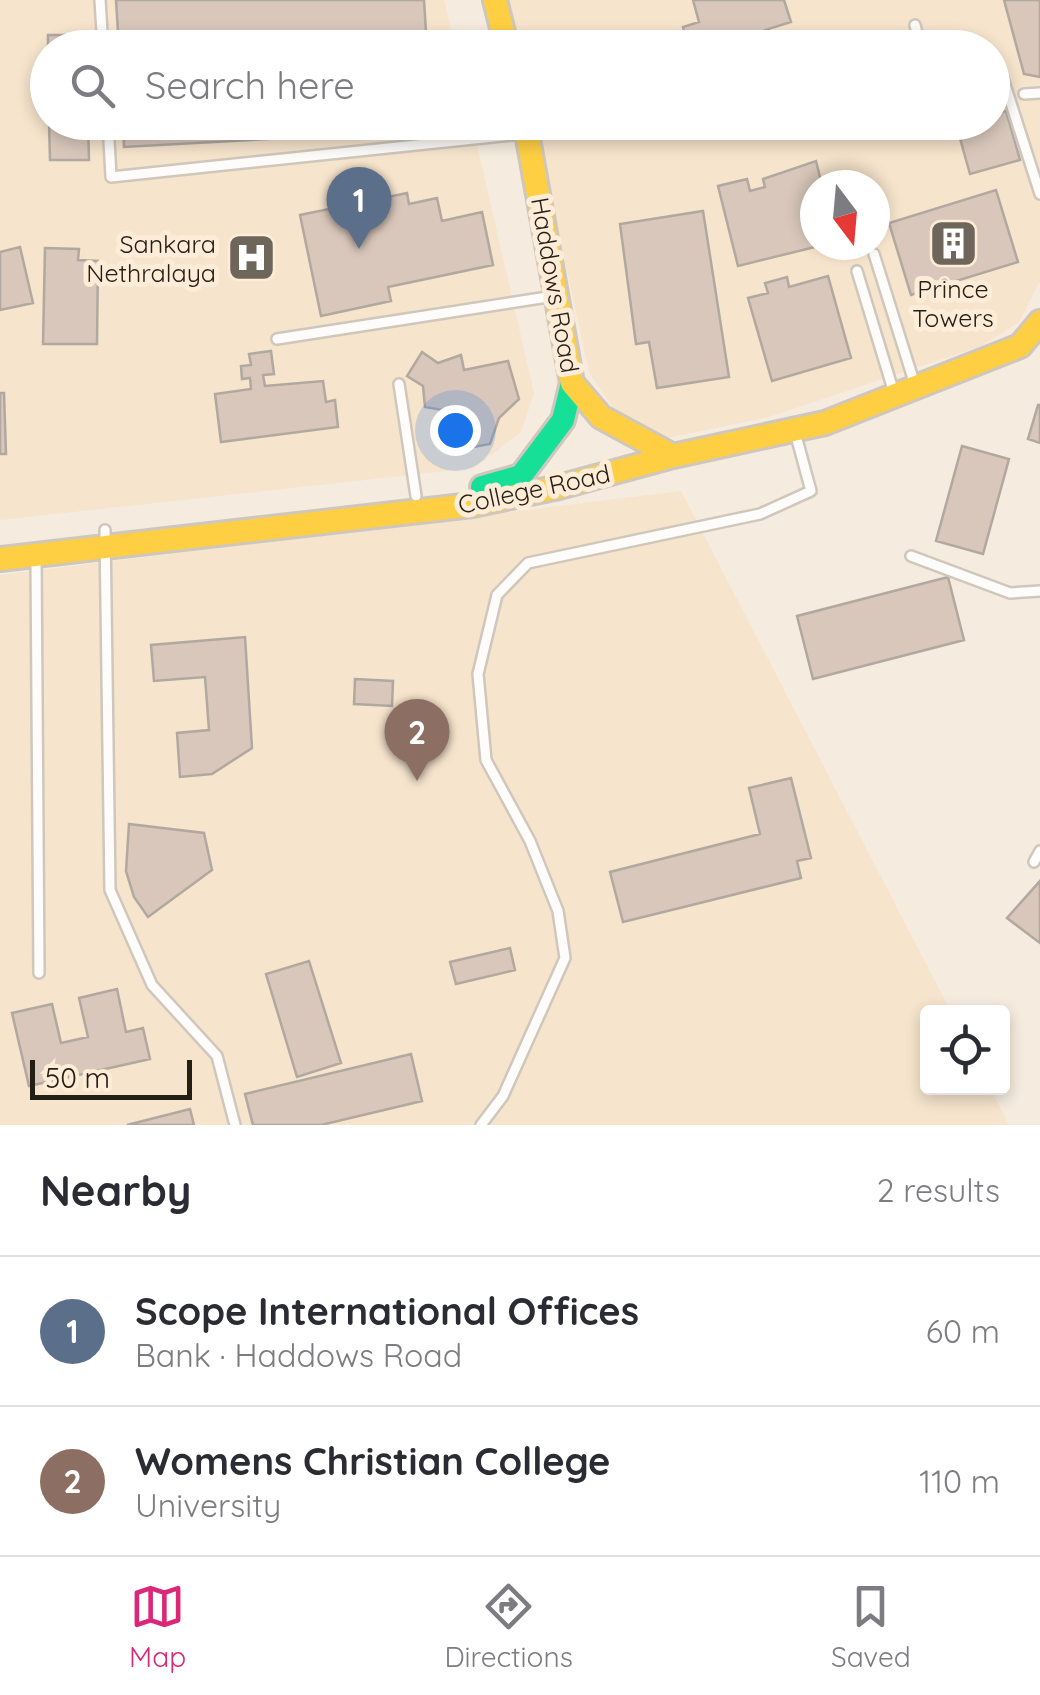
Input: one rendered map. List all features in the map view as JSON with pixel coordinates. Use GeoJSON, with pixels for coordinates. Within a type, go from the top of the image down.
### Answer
{"type":"FeatureCollection","features":[{"type":"Feature","properties":{"kind":"main road"},"geometry":{"type":"LineString","coordinates":[[495,0],[502,30]]}},
{"type":"Feature","properties":{"kind":"main road","name":"Haddows Road"},"geometry":{"type":"LineString","coordinates":[[528,140],[572,383],[601,417],[674,456]]}},
{"type":"Feature","properties":{"kind":"main road","name":"College Road"},"geometry":{"type":"LineString","coordinates":[[0,542],[106,538],[472,505],[559,487],[674,456],[825,423],[1020,346],[1040,322]]}},
{"type":"Feature","properties":{"kind":"main road","name":"College Road"},"geometry":{"type":"LineString","coordinates":[[0,559],[36,555],[106,538],[471,490],[521,476],[563,420],[572,383]]}},
{"type":"Feature","properties":{"kind":"lane"},"geometry":{"type":"LineString","coordinates":[[100,0],[102,30]]}},
{"type":"Feature","properties":{"kind":"lane"},"geometry":{"type":"LineString","coordinates":[[915,26],[916,30]]}},
{"type":"Feature","properties":{"kind":"lane"},"geometry":{"type":"LineString","coordinates":[[1024,94],[1040,92]]}},
{"type":"Feature","properties":{"kind":"lane"},"geometry":{"type":"LineString","coordinates":[[1010,100],[1040,194]]}},
{"type":"Feature","properties":{"kind":"lane"},"geometry":{"type":"LineString","coordinates":[[109,140],[112,176],[422,140]]}},
{"type":"Feature","properties":{"kind":"lane"},"geometry":{"type":"LineString","coordinates":[[875,260],[905,391]]}},
{"type":"Feature","properties":{"kind":"lane"},"geometry":{"type":"LineString","coordinates":[[857,271],[905,391]]}},
{"type":"Feature","properties":{"kind":"lane"},"geometry":{"type":"LineString","coordinates":[[277,338],[557,296]]}},
{"type":"Feature","properties":{"kind":"lane"},"geometry":{"type":"LineString","coordinates":[[399,384],[416,496]]}},
{"type":"Feature","properties":{"kind":"lane"},"geometry":{"type":"LineString","coordinates":[[481,1125],[503,1096],[565,958],[551,894],[530,842],[486,760],[478,674],[496,594],[528,563],[760,514],[811,491],[794,430]]}},
{"type":"Feature","properties":{"kind":"lane"},"geometry":{"type":"LineString","coordinates":[[106,538],[110,890],[152,984],[216,1056],[234,1125]]}},
{"type":"Feature","properties":{"kind":"lane"},"geometry":{"type":"LineString","coordinates":[[36,555],[39,973]]}},
{"type":"Feature","properties":{"kind":"lane"},"geometry":{"type":"LineString","coordinates":[[911,556],[1010,593],[1040,592]]}},
{"type":"Feature","properties":{"kind":"lane"},"geometry":{"type":"LineString","coordinates":[[1034,862],[1040,852]]}},
{"type":"Feature","properties":{"kind":"shaded area","name":"Sankara Nethralaya"},"geometry":{"type":"Polygon","coordinates":[[[0,0],[444,0],[451,30],[30,30],[30,140],[476,140],[534,393],[521,432],[474,468],[0,520],[0,0]]]}},
{"type":"Feature","properties":{"kind":"shaded area"},"geometry":{"type":"Polygon","coordinates":[[[508,0],[1040,0],[1040,281],[1019,322],[981,346],[769,417],[658,440],[620,418],[589,372],[539,140],[1010,140],[1010,30],[515,30],[508,0]]]}},
{"type":"Feature","properties":{"kind":"shaded area"},"geometry":{"type":"Polygon","coordinates":[[[681,491],[947,1005],[920,1005],[920,1095],[994,1095],[1009,1125],[0,1125],[0,575],[681,491]]]}},
{"type":"Feature","properties":{"kind":"building"},"geometry":{"type":"Polygon","coordinates":[[[116,0],[424,0],[426,30],[118,30],[116,0]]]}},
{"type":"Feature","properties":{"kind":"building"},"geometry":{"type":"Polygon","coordinates":[[[693,0],[784,0],[791,22],[765,30],[684,30],[683,27],[699,22],[693,0]]]}},
{"type":"Feature","properties":{"kind":"building"},"geometry":{"type":"Polygon","coordinates":[[[1004,0],[1040,0],[1040,77],[1024,74],[1004,0]]]}},
{"type":"Feature","properties":{"kind":"building"},"geometry":{"type":"Polygon","coordinates":[[[1010,125],[1020,160],[970,174],[960,140],[1010,140],[1010,125]]]}},
{"type":"Feature","properties":{"kind":"building"},"geometry":{"type":"Polygon","coordinates":[[[49,140],[88,140],[89,160],[50,160],[49,140]]]}},
{"type":"Feature","properties":{"kind":"building"},"geometry":{"type":"Polygon","coordinates":[[[124,140],[250,140],[124,147],[124,140]]]}},
{"type":"Feature","properties":{"kind":"building"},"geometry":{"type":"Polygon","coordinates":[[[816,161],[818,170],[800,170],[800,251],[738,266],[718,186],[747,179],[750,191],[765,187],[763,179],[816,161]]]}},
{"type":"Feature","properties":{"kind":"building","name":"Prince Towers"},"geometry":{"type":"Polygon","coordinates":[[[996,190],[1018,262],[911,295],[890,223],[996,190]]]}},
{"type":"Feature","properties":{"kind":"building"},"geometry":{"type":"Polygon","coordinates":[[[407,193],[409,204],[437,198],[442,221],[482,212],[493,265],[388,287],[391,301],[321,316],[300,215],[407,193]]]}},
{"type":"Feature","properties":{"kind":"building"},"geometry":{"type":"Polygon","coordinates":[[[703,211],[729,377],[657,388],[649,342],[636,344],[620,224],[703,211]]]}},
{"type":"Feature","properties":{"kind":"building"},"geometry":{"type":"Polygon","coordinates":[[[20,247],[33,303],[0,310],[0,252],[20,247]]]}},
{"type":"Feature","properties":{"kind":"building"},"geometry":{"type":"Polygon","coordinates":[[[45,248],[79,249],[78,260],[98,261],[97,344],[43,344],[45,248]]]}},
{"type":"Feature","properties":{"kind":"building"},"geometry":{"type":"Polygon","coordinates":[[[828,276],[851,358],[772,381],[748,298],[768,293],[765,283],[787,277],[789,287],[828,276]]]}},
{"type":"Feature","properties":{"kind":"building"},"geometry":{"type":"Polygon","coordinates":[[[271,351],[274,374],[263,375],[265,386],[323,381],[326,402],[335,400],[338,427],[221,442],[215,394],[251,389],[250,378],[242,379],[241,366],[251,365],[249,354],[271,351]]]}},
{"type":"Feature","properties":{"kind":"building"},"geometry":{"type":"Polygon","coordinates":[[[422,352],[438,363],[461,355],[464,370],[508,361],[519,399],[499,418],[490,444],[452,451],[443,410],[425,407],[423,386],[407,376],[422,352]]]}},
{"type":"Feature","properties":{"kind":"building"},"geometry":{"type":"Polygon","coordinates":[[[0,393],[4,393],[6,454],[0,454],[0,393]]]}},
{"type":"Feature","properties":{"kind":"building"},"geometry":{"type":"Polygon","coordinates":[[[1040,405],[1040,443],[1028,439],[1040,405]]]}},
{"type":"Feature","properties":{"kind":"building"},"geometry":{"type":"Polygon","coordinates":[[[962,446],[1009,459],[983,554],[936,541],[962,446]]]}},
{"type":"Feature","properties":{"kind":"building"},"geometry":{"type":"Polygon","coordinates":[[[948,577],[964,640],[813,679],[797,616],[948,577]]]}},
{"type":"Feature","properties":{"kind":"building"},"geometry":{"type":"Polygon","coordinates":[[[245,637],[252,748],[212,774],[180,777],[177,733],[209,730],[205,677],[154,681],[151,645],[245,637]]]}},
{"type":"Feature","properties":{"kind":"building"},"geometry":{"type":"Polygon","coordinates":[[[355,679],[393,681],[392,706],[354,704],[355,679]]]}},
{"type":"Feature","properties":{"kind":"building"},"geometry":{"type":"Polygon","coordinates":[[[791,778],[811,858],[797,861],[801,878],[623,922],[610,872],[760,834],[749,788],[791,778]]]}},
{"type":"Feature","properties":{"kind":"building"},"geometry":{"type":"Polygon","coordinates":[[[129,824],[204,833],[212,870],[148,917],[134,897],[126,871],[129,824]]]}},
{"type":"Feature","properties":{"kind":"building"},"geometry":{"type":"Polygon","coordinates":[[[1040,881],[1040,943],[1007,918],[1040,881]]]}},
{"type":"Feature","properties":{"kind":"building"},"geometry":{"type":"Polygon","coordinates":[[[510,948],[515,970],[456,984],[450,962],[510,948]]]}},
{"type":"Feature","properties":{"kind":"building"},"geometry":{"type":"Polygon","coordinates":[[[309,961],[341,1063],[297,1077],[266,974],[309,961]]]}},
{"type":"Feature","properties":{"kind":"building"},"geometry":{"type":"Polygon","coordinates":[[[117,989],[126,1032],[143,1028],[150,1059],[29,1086],[12,1013],[52,1004],[61,1043],[88,1037],[79,998],[117,989]]]}},
{"type":"Feature","properties":{"kind":"building"},"geometry":{"type":"Polygon","coordinates":[[[411,1054],[422,1101],[321,1125],[253,1125],[245,1094],[411,1054]]]}},
{"type":"Feature","properties":{"kind":"building"},"geometry":{"type":"Polygon","coordinates":[[[190,1109],[194,1125],[127,1125],[190,1109]]]}},
{"type":"Feature","properties":{"kind":"traffic: fast"},"geometry":{"type":"LineString","coordinates":[[482,487],[521,476],[563,420],[572,383]]}},
{"type":"Feature","properties":{"kind":"traffic: slow"},"geometry":{"type":"LineString","coordinates":[[495,0],[502,30]]}},
{"type":"Feature","properties":{"kind":"traffic: slow"},"geometry":{"type":"LineString","coordinates":[[528,140],[572,383],[601,417],[673,456],[825,423],[1020,346],[1040,322]]}},
{"type":"Feature","properties":{"kind":"traffic: slow"},"geometry":{"type":"LineString","coordinates":[[0,559],[472,505],[559,487],[673,456]]}},
{"type":"Feature","properties":{"kind":"place","name":"Prince Towers"},"geometry":{"type":"Point","coordinates":[953,243]}},
{"type":"Feature","properties":{"kind":"place","name":"Scope International Offices"},"geometry":{"type":"Point","coordinates":[359,249]}},
{"type":"Feature","properties":{"kind":"place","name":"Sankara Nethralaya"},"geometry":{"type":"Point","coordinates":[251,258]}},
{"type":"Feature","properties":{"kind":"place","name":"Womens Christian College"},"geometry":{"type":"Point","coordinates":[417,781]}}]}
